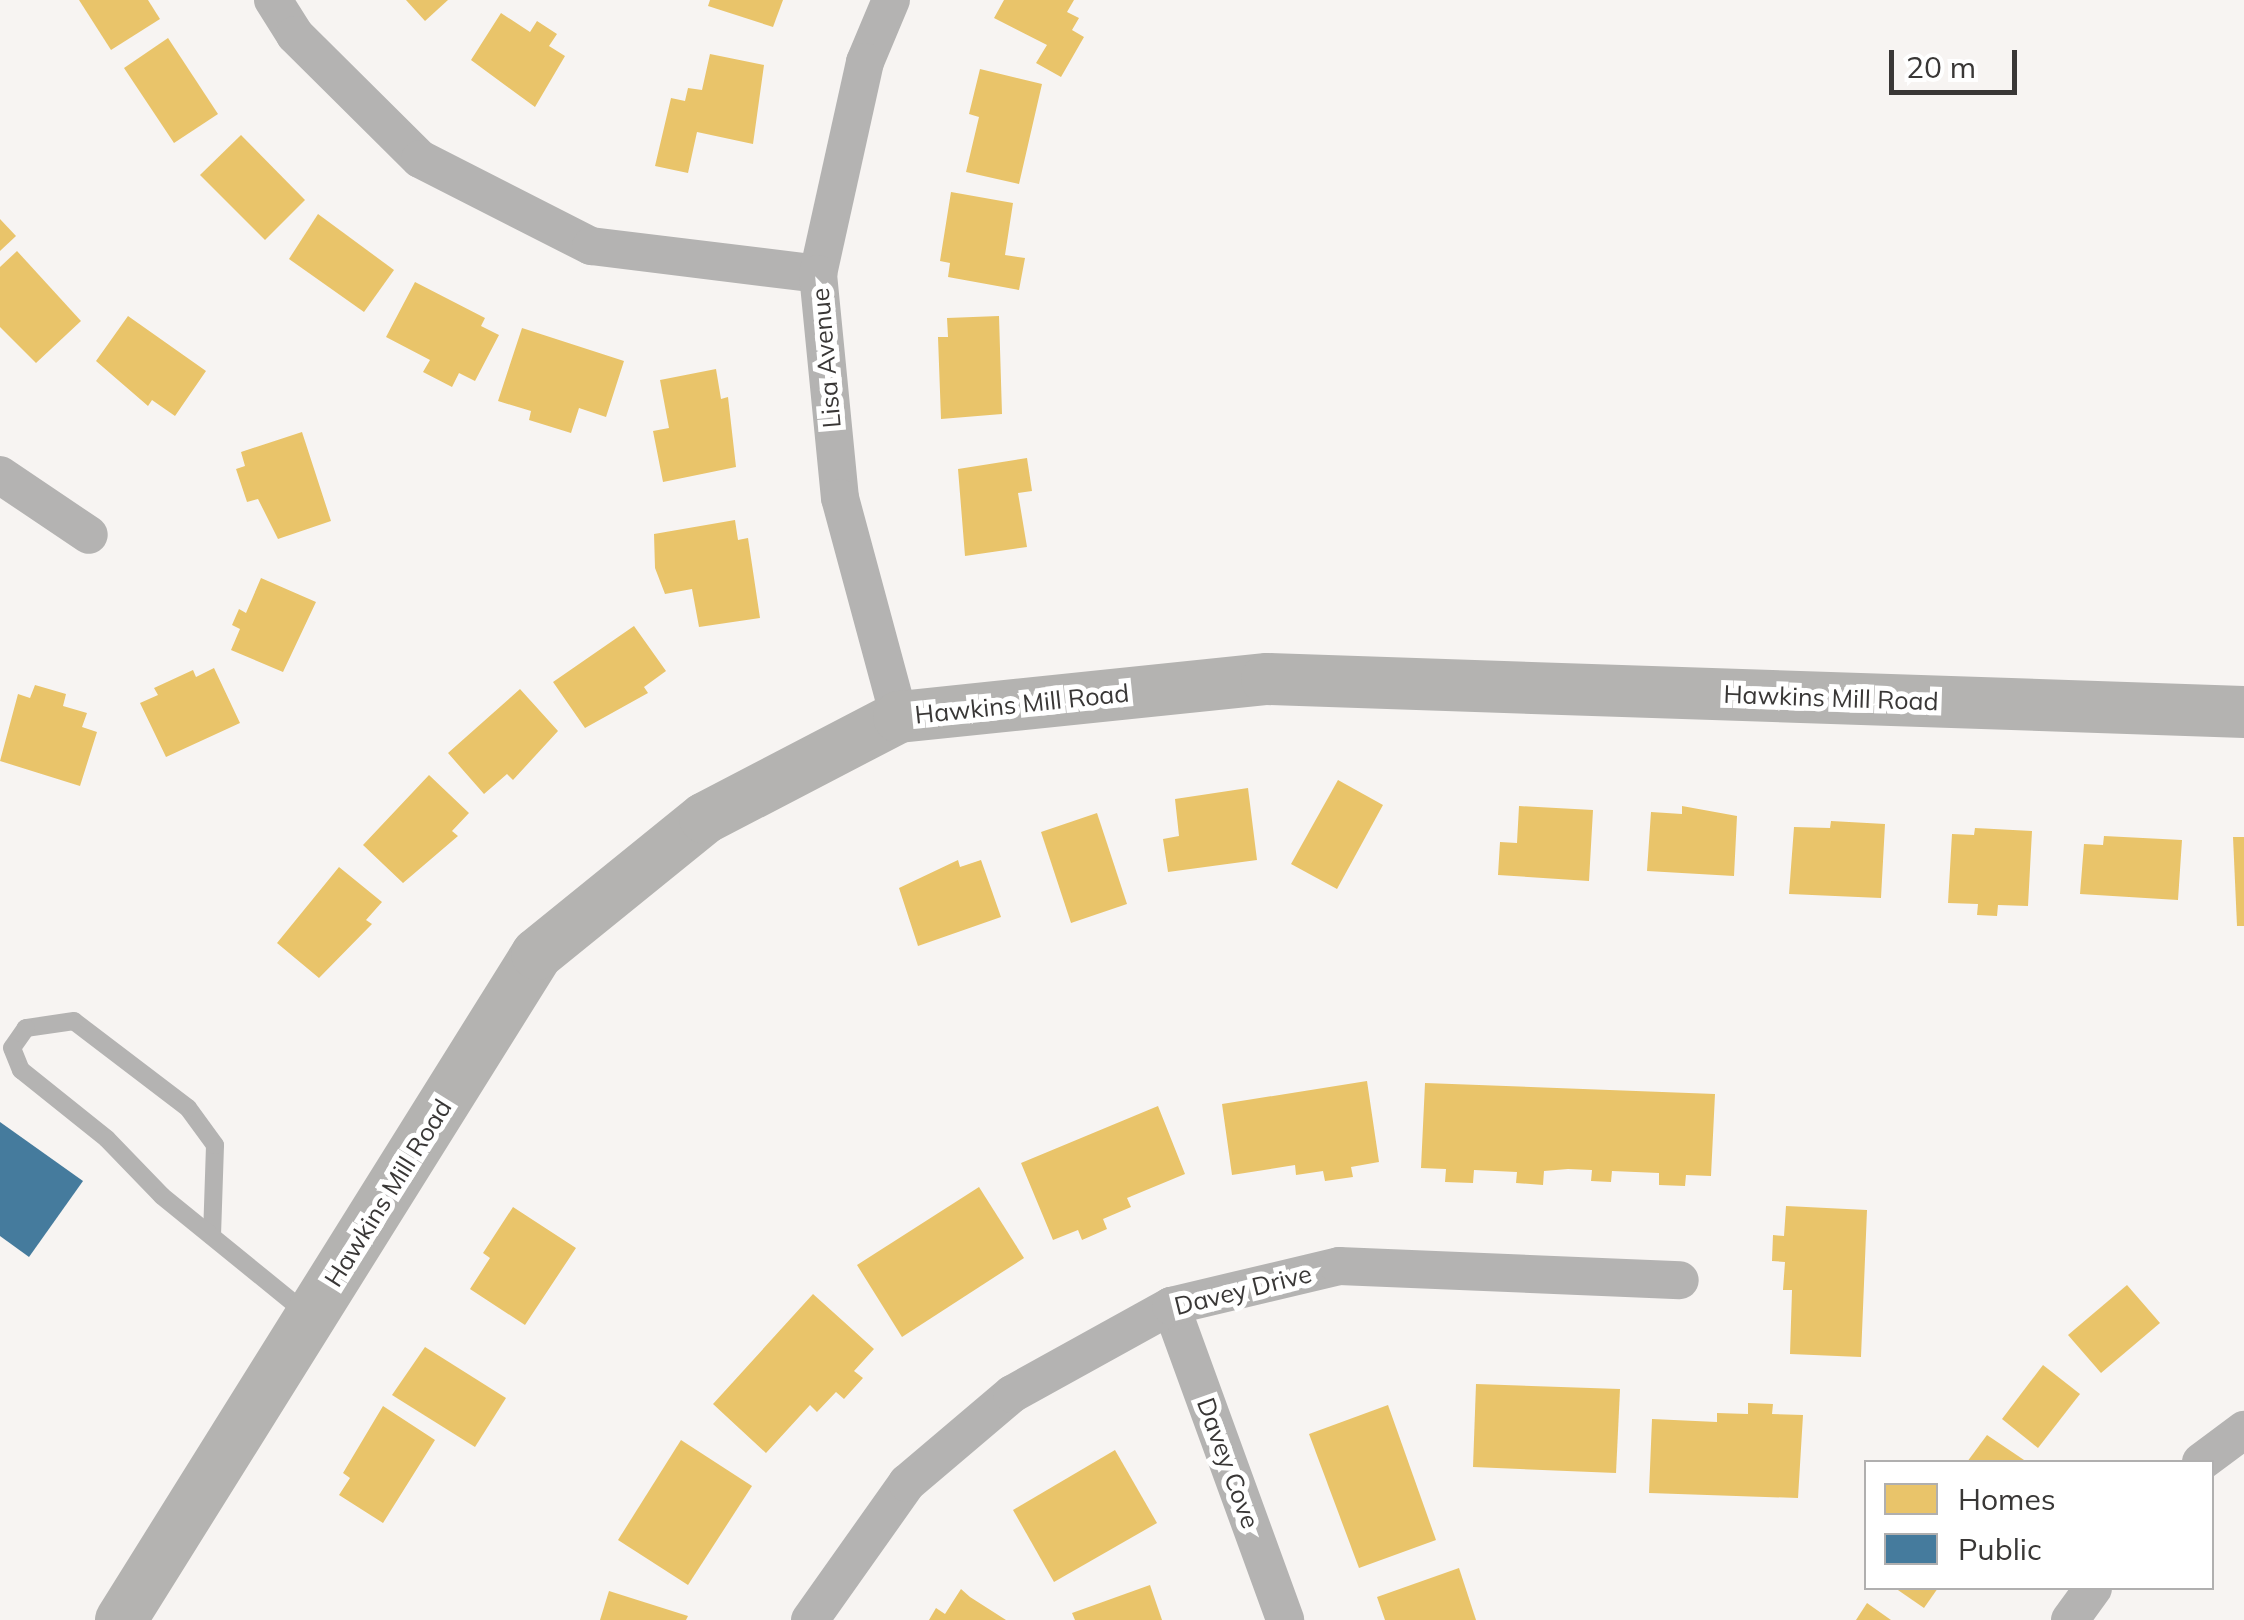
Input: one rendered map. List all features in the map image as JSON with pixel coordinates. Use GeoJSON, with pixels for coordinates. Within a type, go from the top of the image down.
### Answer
{"type":"FeatureCollection","features":[{"type":"Feature","properties":{"kind":"street"},"geometry":{"type":"LineString","coordinates":[[273,0],[295,35],[420,158],[574,237],[592,246],[818,274]]}},
{"type":"Feature","properties":{"kind":"street","name":"Lisa Avenue"},"geometry":{"type":"LineString","coordinates":[[891,0],[865,62],[818,274],[840,498],[899,718]]}},
{"type":"Feature","properties":{"kind":"street"},"geometry":{"type":"LineString","coordinates":[[0,475],[89,535]]}},
{"type":"Feature","properties":{"kind":"street","name":"Hawkins Mill Road"},"geometry":{"type":"LineString","coordinates":[[121,1620],[536,954],[705,818],[899,718],[1268,678],[2244,712]]}},
{"type":"Feature","properties":{"kind":"street","name":"Davey Drive"},"geometry":{"type":"LineString","coordinates":[[810,1620],[907,1483],[1012,1394],[1172,1306],[1339,1266],[1680,1280]]}},
{"type":"Feature","properties":{"kind":"street","name":"Davey Cove"},"geometry":{"type":"LineString","coordinates":[[1172,1306],[1285,1620]]}},
{"type":"Feature","properties":{"kind":"street"},"geometry":{"type":"LineString","coordinates":[[2204,1460],[2244,1430]]}},
{"type":"Feature","properties":{"kind":"street"},"geometry":{"type":"LineString","coordinates":[[2070,1620],[2091,1590]]}},
{"type":"Feature","properties":{"kind":"lane"},"geometry":{"type":"LineString","coordinates":[[212,1236],[215,1144],[188,1108],[74,1021],[26,1028],[12,1048],[20,1070],[212,1236],[311,1317]]}},
{"type":"Feature","properties":{"kind":"building: Homes"},"geometry":{"type":"Polygon","coordinates":[[[79,0],[148,0],[160,19],[111,50],[79,0]]]}},
{"type":"Feature","properties":{"kind":"building: Homes"},"geometry":{"type":"Polygon","coordinates":[[[406,0],[448,0],[425,21],[406,0]]]}},
{"type":"Feature","properties":{"kind":"building: Homes"},"geometry":{"type":"Polygon","coordinates":[[[710,0],[783,0],[773,27],[708,6],[710,0]]]}},
{"type":"Feature","properties":{"kind":"building: Homes"},"geometry":{"type":"Polygon","coordinates":[[[1004,0],[1074,0],[1067,12],[1079,18],[1072,30],[1084,37],[1061,77],[1036,63],[1047,45],[994,18],[1004,0]]]}},
{"type":"Feature","properties":{"kind":"building: Homes"},"geometry":{"type":"Polygon","coordinates":[[[501,13],[530,32],[537,21],[557,34],[549,46],[565,56],[535,107],[471,60],[501,13]]]}},
{"type":"Feature","properties":{"kind":"building: Homes"},"geometry":{"type":"Polygon","coordinates":[[[168,38],[218,114],[174,143],[124,68],[168,38]]]}},
{"type":"Feature","properties":{"kind":"building: Homes"},"geometry":{"type":"Polygon","coordinates":[[[710,54],[764,65],[753,144],[697,132],[688,173],[655,166],[671,98],[685,101],[688,88],[702,90],[710,54]]]}},
{"type":"Feature","properties":{"kind":"building: Homes"},"geometry":{"type":"Polygon","coordinates":[[[980,69],[1042,84],[1019,184],[966,172],[979,117],[969,114],[980,69]]]}},
{"type":"Feature","properties":{"kind":"building: Homes"},"geometry":{"type":"Polygon","coordinates":[[[241,135],[305,200],[265,240],[200,175],[241,135]]]}},
{"type":"Feature","properties":{"kind":"building: Homes"},"geometry":{"type":"Polygon","coordinates":[[[951,192],[1013,203],[1005,255],[1025,258],[1019,290],[948,277],[950,263],[940,261],[951,192]]]}},
{"type":"Feature","properties":{"kind":"building: Homes"},"geometry":{"type":"Polygon","coordinates":[[[318,214],[394,270],[364,312],[289,259],[318,214]]]}},
{"type":"Feature","properties":{"kind":"building: Homes"},"geometry":{"type":"Polygon","coordinates":[[[0,219],[16,236],[0,251],[0,219]]]}},
{"type":"Feature","properties":{"kind":"building: Homes"},"geometry":{"type":"Polygon","coordinates":[[[17,251],[81,321],[36,363],[0,327],[0,267],[17,251]]]}},
{"type":"Feature","properties":{"kind":"building: Homes"},"geometry":{"type":"Polygon","coordinates":[[[415,282],[485,318],[481,326],[499,335],[475,381],[459,373],[452,387],[423,372],[430,360],[386,337],[415,282]]]}},
{"type":"Feature","properties":{"kind":"building: Homes"},"geometry":{"type":"Polygon","coordinates":[[[128,316],[206,371],[175,416],[152,400],[148,406],[96,361],[128,316]]]}},
{"type":"Feature","properties":{"kind":"building: Homes"},"geometry":{"type":"Polygon","coordinates":[[[999,316],[1002,414],[941,419],[938,337],[948,337],[947,318],[999,316]]]}},
{"type":"Feature","properties":{"kind":"building: Homes"},"geometry":{"type":"Polygon","coordinates":[[[522,328],[624,361],[606,417],[579,408],[571,433],[529,420],[531,411],[498,401],[522,328]]]}},
{"type":"Feature","properties":{"kind":"building: Homes"},"geometry":{"type":"Polygon","coordinates":[[[716,369],[721,399],[728,397],[736,467],[663,482],[653,431],[669,428],[660,380],[716,369]]]}},
{"type":"Feature","properties":{"kind":"building: Homes"},"geometry":{"type":"Polygon","coordinates":[[[302,432],[331,521],[278,539],[258,499],[247,502],[236,469],[245,466],[241,452],[302,432]]]}},
{"type":"Feature","properties":{"kind":"building: Homes"},"geometry":{"type":"Polygon","coordinates":[[[1027,458],[1032,491],[1018,493],[1027,547],[965,556],[958,469],[1027,458]]]}},
{"type":"Feature","properties":{"kind":"building: Homes"},"geometry":{"type":"Polygon","coordinates":[[[735,520],[738,540],[748,538],[760,618],[699,627],[692,589],[665,594],[655,568],[654,534],[735,520]]]}},
{"type":"Feature","properties":{"kind":"building: Homes"},"geometry":{"type":"Polygon","coordinates":[[[261,578],[316,602],[283,672],[231,650],[240,629],[232,625],[239,609],[246,613],[261,578]]]}},
{"type":"Feature","properties":{"kind":"building: Homes"},"geometry":{"type":"Polygon","coordinates":[[[634,626],[666,671],[644,687],[648,693],[585,728],[553,682],[634,626]]]}},
{"type":"Feature","properties":{"kind":"building: Homes"},"geometry":{"type":"Polygon","coordinates":[[[214,668],[240,723],[166,757],[140,703],[158,695],[154,688],[193,670],[196,677],[214,668]]]}},
{"type":"Feature","properties":{"kind":"building: Homes"},"geometry":{"type":"Polygon","coordinates":[[[35,685],[66,694],[63,706],[87,713],[82,727],[97,732],[80,786],[0,761],[18,694],[30,698],[35,685]]]}},
{"type":"Feature","properties":{"kind":"building: Homes"},"geometry":{"type":"Polygon","coordinates":[[[520,689],[558,731],[513,780],[507,774],[484,794],[448,753],[520,689]]]}},
{"type":"Feature","properties":{"kind":"building: Homes"},"geometry":{"type":"Polygon","coordinates":[[[429,775],[469,813],[452,831],[458,836],[403,883],[363,845],[429,775]]]}},
{"type":"Feature","properties":{"kind":"building: Homes"},"geometry":{"type":"Polygon","coordinates":[[[1338,780],[1383,805],[1337,889],[1291,864],[1338,780]]]}},
{"type":"Feature","properties":{"kind":"building: Homes"},"geometry":{"type":"Polygon","coordinates":[[[1248,788],[1257,860],[1168,872],[1163,839],[1179,836],[1175,799],[1248,788]]]}},
{"type":"Feature","properties":{"kind":"building: Homes"},"geometry":{"type":"Polygon","coordinates":[[[1519,806],[1593,810],[1589,881],[1498,875],[1500,842],[1517,843],[1519,806]]]}},
{"type":"Feature","properties":{"kind":"building: Homes"},"geometry":{"type":"Polygon","coordinates":[[[1682,806],[1737,816],[1734,876],[1647,871],[1651,812],[1682,814],[1682,806]]]}},
{"type":"Feature","properties":{"kind":"building: Homes"},"geometry":{"type":"Polygon","coordinates":[[[1097,813],[1127,904],[1071,923],[1041,832],[1097,813]]]}},
{"type":"Feature","properties":{"kind":"building: Homes"},"geometry":{"type":"Polygon","coordinates":[[[1831,821],[1885,824],[1881,898],[1789,894],[1794,827],[1830,828],[1831,821]]]}},
{"type":"Feature","properties":{"kind":"building: Homes"},"geometry":{"type":"Polygon","coordinates":[[[1975,828],[2032,831],[2028,906],[1998,905],[1997,916],[1977,915],[1978,904],[1948,903],[1952,834],[1974,835],[1975,828]]]}},
{"type":"Feature","properties":{"kind":"building: Homes"},"geometry":{"type":"Polygon","coordinates":[[[2104,836],[2182,840],[2178,900],[2080,894],[2084,844],[2103,845],[2104,836]]]}},
{"type":"Feature","properties":{"kind":"building: Homes"},"geometry":{"type":"Polygon","coordinates":[[[2233,837],[2244,837],[2244,926],[2237,926],[2233,837]]]}},
{"type":"Feature","properties":{"kind":"building: Homes"},"geometry":{"type":"Polygon","coordinates":[[[958,860],[960,867],[981,860],[1001,917],[918,946],[899,888],[958,860]]]}},
{"type":"Feature","properties":{"kind":"building: Homes"},"geometry":{"type":"Polygon","coordinates":[[[339,867],[382,902],[366,920],[372,924],[319,978],[277,943],[339,867]]]}},
{"type":"Feature","properties":{"kind":"building: Homes"},"geometry":{"type":"Polygon","coordinates":[[[1367,1081],[1379,1162],[1351,1167],[1353,1177],[1325,1181],[1323,1171],[1296,1175],[1295,1165],[1232,1175],[1222,1104],[1367,1081]]]}},
{"type":"Feature","properties":{"kind":"building: Homes"},"geometry":{"type":"Polygon","coordinates":[[[1425,1083],[1715,1094],[1711,1176],[1686,1175],[1685,1186],[1659,1185],[1659,1173],[1612,1171],[1611,1182],[1591,1181],[1592,1170],[1568,1169],[1544,1171],[1543,1185],[1516,1183],[1517,1172],[1474,1170],[1473,1183],[1445,1182],[1446,1169],[1421,1168],[1425,1083]]]}},
{"type":"Feature","properties":{"kind":"building: Homes"},"geometry":{"type":"Polygon","coordinates":[[[1158,1106],[1185,1174],[1127,1198],[1131,1207],[1103,1219],[1107,1229],[1082,1240],[1078,1230],[1053,1240],[1021,1163],[1158,1106]]]}},
{"type":"Feature","properties":{"kind":"building: Homes"},"geometry":{"type":"Polygon","coordinates":[[[979,1187],[1024,1258],[902,1337],[857,1265],[979,1187]]]}},
{"type":"Feature","properties":{"kind":"building: Homes"},"geometry":{"type":"Polygon","coordinates":[[[1786,1206],[1867,1210],[1861,1357],[1790,1354],[1792,1290],[1783,1290],[1785,1262],[1772,1261],[1773,1235],[1784,1236],[1786,1206]]]}},
{"type":"Feature","properties":{"kind":"building: Homes"},"geometry":{"type":"Polygon","coordinates":[[[513,1207],[576,1248],[525,1325],[470,1289],[490,1258],[483,1253],[513,1207]]]}},
{"type":"Feature","properties":{"kind":"building: Homes"},"geometry":{"type":"Polygon","coordinates":[[[2127,1285],[2160,1323],[2101,1373],[2068,1335],[2127,1285]]]}},
{"type":"Feature","properties":{"kind":"building: Homes"},"geometry":{"type":"Polygon","coordinates":[[[813,1294],[874,1349],[854,1371],[863,1378],[844,1399],[836,1392],[817,1412],[810,1405],[766,1453],[713,1404],[813,1294]]]}},
{"type":"Feature","properties":{"kind":"building: Homes"},"geometry":{"type":"Polygon","coordinates":[[[425,1347],[506,1398],[475,1447],[392,1395],[425,1347]]]}},
{"type":"Feature","properties":{"kind":"building: Homes"},"geometry":{"type":"Polygon","coordinates":[[[2043,1365],[2080,1394],[2038,1448],[2002,1419],[2043,1365]]]}},
{"type":"Feature","properties":{"kind":"building: Homes"},"geometry":{"type":"Polygon","coordinates":[[[1476,1384],[1620,1389],[1616,1473],[1473,1467],[1476,1384]]]}},
{"type":"Feature","properties":{"kind":"building: Homes"},"geometry":{"type":"Polygon","coordinates":[[[1748,1403],[1773,1404],[1772,1414],[1803,1415],[1798,1498],[1649,1493],[1652,1419],[1717,1422],[1717,1413],[1748,1414],[1748,1403]]]}},
{"type":"Feature","properties":{"kind":"building: Homes"},"geometry":{"type":"Polygon","coordinates":[[[1388,1405],[1436,1540],[1359,1568],[1309,1434],[1388,1405]]]}},
{"type":"Feature","properties":{"kind":"building: Homes"},"geometry":{"type":"Polygon","coordinates":[[[383,1406],[435,1440],[383,1523],[339,1495],[350,1478],[343,1473],[383,1406]]]}},
{"type":"Feature","properties":{"kind":"building: Homes"},"geometry":{"type":"Polygon","coordinates":[[[1987,1435],[2024,1460],[1968,1460],[1987,1435]]]}},
{"type":"Feature","properties":{"kind":"building: Homes"},"geometry":{"type":"Polygon","coordinates":[[[681,1440],[752,1486],[688,1585],[618,1540],[681,1440]]]}},
{"type":"Feature","properties":{"kind":"building: Homes"},"geometry":{"type":"Polygon","coordinates":[[[1115,1450],[1157,1523],[1054,1582],[1013,1510],[1115,1450]]]}},
{"type":"Feature","properties":{"kind":"building: Homes"},"geometry":{"type":"Polygon","coordinates":[[[1459,1568],[1476,1620],[1385,1620],[1377,1597],[1459,1568]]]}},
{"type":"Feature","properties":{"kind":"building: Homes"},"geometry":{"type":"Polygon","coordinates":[[[1150,1585],[1162,1620],[1075,1620],[1072,1613],[1150,1585]]]}},
{"type":"Feature","properties":{"kind":"building: Homes"},"geometry":{"type":"Polygon","coordinates":[[[961,1589],[1006,1620],[929,1620],[936,1608],[945,1614],[961,1589]]]}},
{"type":"Feature","properties":{"kind":"building: Homes"},"geometry":{"type":"Polygon","coordinates":[[[1898,1590],[1937,1590],[1924,1608],[1898,1590]]]}},
{"type":"Feature","properties":{"kind":"building: Homes"},"geometry":{"type":"Polygon","coordinates":[[[609,1591],[688,1616],[686,1620],[600,1620],[609,1591]]]}},
{"type":"Feature","properties":{"kind":"building: Homes"},"geometry":{"type":"Polygon","coordinates":[[[1867,1603],[1891,1620],[1856,1620],[1867,1603]]]}},
{"type":"Feature","properties":{"kind":"building: Public"},"geometry":{"type":"Polygon","coordinates":[[[0,1122],[83,1181],[29,1257],[0,1236],[0,1122]]]}}]}
